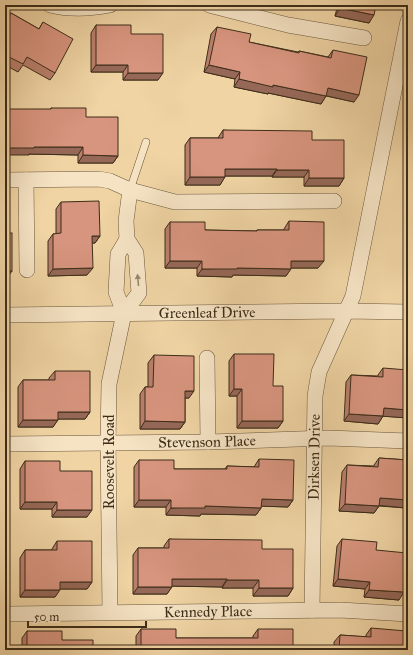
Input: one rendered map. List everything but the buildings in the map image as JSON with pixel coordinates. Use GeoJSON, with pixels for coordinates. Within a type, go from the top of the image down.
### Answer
{"type":"FeatureCollection","features":[{"type":"Feature","properties":{"kind":"street"},"geometry":{"type":"LineString","coordinates":[[50,5],[68,8],[88,8],[110,5]]}},
{"type":"Feature","properties":{"kind":"street"},"geometry":{"type":"LineString","coordinates":[[209,5],[288,25],[364,38]]}},
{"type":"Feature","properties":{"kind":"street","name":"Dirksen Drive"},"geometry":{"type":"LineString","coordinates":[[312,610],[315,396],[319,372],[353,296],[408,21]]}},
{"type":"Feature","properties":{"kind":"street"},"geometry":{"type":"LineString","coordinates":[[5,180],[99,179],[110,181],[130,190],[175,202],[334,201]]}},
{"type":"Feature","properties":{"kind":"street"},"geometry":{"type":"LineString","coordinates":[[26,180],[27,270]]}},
{"type":"Feature","properties":{"kind":"street"},"geometry":{"type":"LineString","coordinates":[[124,313],[139,293],[136,253],[127,239],[126,221],[130,190]]}},
{"type":"Feature","properties":{"kind":"street"},"geometry":{"type":"LineString","coordinates":[[124,313],[116,292],[118,254],[127,239]]}},
{"type":"Feature","properties":{"kind":"street","name":"Greenleaf Drive"},"geometry":{"type":"LineString","coordinates":[[5,315],[346,311],[408,312]]}},
{"type":"Feature","properties":{"kind":"street","name":"Roosevelt Road"},"geometry":{"type":"LineString","coordinates":[[110,612],[108,442],[109,384],[124,313]]}},
{"type":"Feature","properties":{"kind":"street"},"geometry":{"type":"LineString","coordinates":[[207,358],[208,442]]}},
{"type":"Feature","properties":{"kind":"street","name":"Stevenson Place"},"geometry":{"type":"LineString","coordinates":[[6,444],[208,442],[328,438],[408,442]]}},
{"type":"Feature","properties":{"kind":"street","name":"Kennedy Place"},"geometry":{"type":"LineString","coordinates":[[9,614],[340,610],[408,614]]}},
{"type":"Feature","properties":{"kind":"lane"},"geometry":{"type":"LineString","coordinates":[[130,190],[146,142]]}}]}
